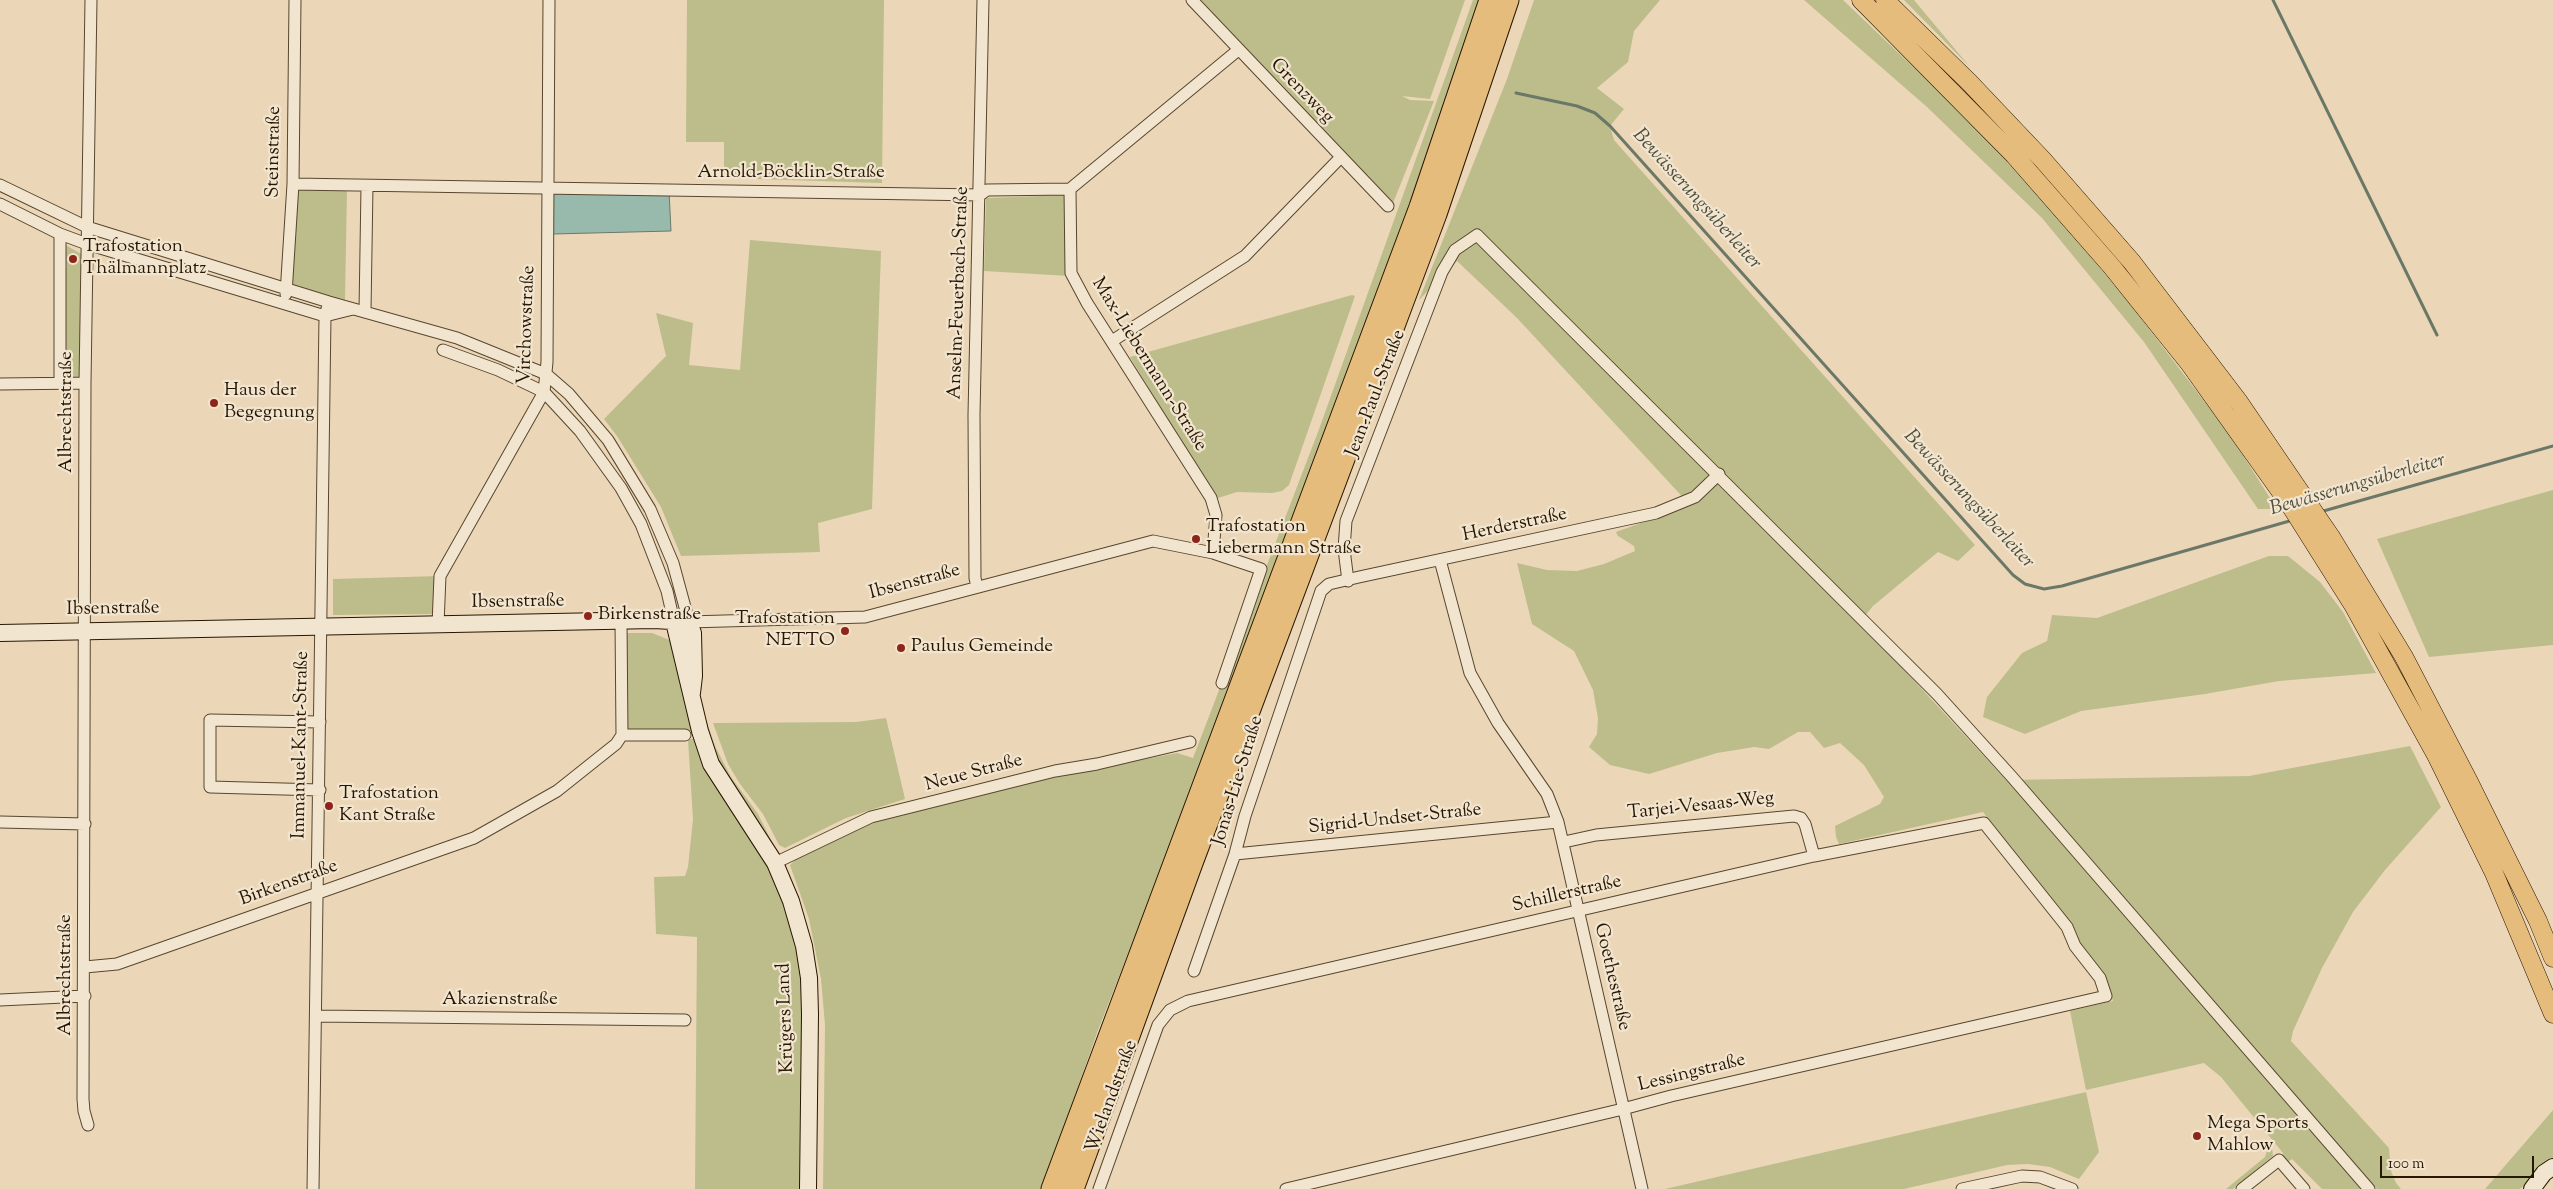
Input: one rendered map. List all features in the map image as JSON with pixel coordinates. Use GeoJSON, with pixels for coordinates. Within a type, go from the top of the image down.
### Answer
{"type":"FeatureCollection","features":[{"type":"Feature","properties":{"kind":"highway"},"geometry":{"type":"LineString","coordinates":[[1052,1189],[1420,207],[1490,0]]}},
{"type":"Feature","properties":{"kind":"highway"},"geometry":{"type":"LineString","coordinates":[[1075,1189],[1195,854],[1433,223],[1508,0]]}},
{"type":"Feature","properties":{"kind":"main road"},"geometry":{"type":"LineString","coordinates":[[1861,0],[2014,156],[2112,267],[2295,498],[2331,536],[2404,657],[2440,724],[2538,921],[2553,958]]}},
{"type":"Feature","properties":{"kind":"main road"},"geometry":{"type":"LineString","coordinates":[[1885,0],[1969,82],[2036,153],[2132,262],[2216,371],[2295,498],[2316,546],[2372,638],[2450,780],[2511,913],[2553,1014]]}},
{"type":"Feature","properties":{"kind":"street","name":"Albrechtstraße"},"geometry":{"type":"LineString","coordinates":[[88,1125],[84,1111],[85,383],[91,0]]}},
{"type":"Feature","properties":{"kind":"street","name":"Steinstraße"},"geometry":{"type":"LineString","coordinates":[[285,304],[292,184],[295,0]]}},
{"type":"Feature","properties":{"kind":"street","name":"Virchowstraße"},"geometry":{"type":"LineString","coordinates":[[438,625],[440,576],[544,392],[546,374],[549,0]]}},
{"type":"Feature","properties":{"kind":"street","name":"Anselm-Feuerbach-Straße"},"geometry":{"type":"LineString","coordinates":[[977,587],[975,578],[974,415],[983,0]]}},
{"type":"Feature","properties":{"kind":"street","name":"Grenzweg"},"geometry":{"type":"LineString","coordinates":[[1192,0],[1238,51],[1388,206]]}},
{"type":"Feature","properties":{"kind":"street"},"geometry":{"type":"LineString","coordinates":[[1070,189],[1238,51]]}},
{"type":"Feature","properties":{"kind":"street"},"geometry":{"type":"LineString","coordinates":[[1112,341],[1245,256],[1340,158]]}},
{"type":"Feature","properties":{"kind":"street","name":"Arnold-Böcklin-Straße"},"geometry":{"type":"LineString","coordinates":[[292,184],[547,190],[818,191],[980,195],[988,190],[1070,189]]}},
{"type":"Feature","properties":{"kind":"street"},"geometry":{"type":"LineString","coordinates":[[0,185],[87,227],[328,302],[457,338],[546,374],[569,394],[608,440],[650,509],[673,563],[681,622]]}},
{"type":"Feature","properties":{"kind":"street"},"geometry":{"type":"LineString","coordinates":[[360,310],[367,186]]}},
{"type":"Feature","properties":{"kind":"street","name":"Max-Liebermann-Straße"},"geometry":{"type":"LineString","coordinates":[[1070,189],[1071,273],[1211,498],[1216,514],[1213,553]]}},
{"type":"Feature","properties":{"kind":"street"},"geometry":{"type":"LineString","coordinates":[[0,204],[60,234],[87,244],[324,316],[360,310]]}},
{"type":"Feature","properties":{"kind":"street","name":"Albrechtstraße"},"geometry":{"type":"LineString","coordinates":[[60,234],[60,383]]}},
{"type":"Feature","properties":{"kind":"street","name":"Jean-Paul-Straße"},"geometry":{"type":"LineString","coordinates":[[1348,580],[1344,549],[1346,521],[1442,272],[1455,250],[1477,235],[1719,474]]}},
{"type":"Feature","properties":{"kind":"street","name":"Immanuel-Kant-Straße"},"geometry":{"type":"LineString","coordinates":[[313,1189],[320,790],[324,316],[328,302]]}},
{"type":"Feature","properties":{"kind":"street"},"geometry":{"type":"LineString","coordinates":[[443,350],[498,370],[544,392],[580,431],[621,488],[655,557],[681,622]]}},
{"type":"Feature","properties":{"kind":"street"},"geometry":{"type":"LineString","coordinates":[[0,384],[85,383]]}},
{"type":"Feature","properties":{"kind":"street"},"geometry":{"type":"LineString","coordinates":[[1719,474],[1937,694],[2012,777],[2369,1189]]}},
{"type":"Feature","properties":{"kind":"street","name":"Herderstraße"},"geometry":{"type":"LineString","coordinates":[[1316,601],[1320,590],[1329,584],[1656,513],[1695,497],[1719,474]]}},
{"type":"Feature","properties":{"kind":"street","name":"Ibsenstraße"},"geometry":{"type":"LineString","coordinates":[[0,633],[622,621],[681,622],[855,619],[1153,540],[1213,553],[1261,569],[1222,683]]}},
{"type":"Feature","properties":{"kind":"street","name":"Goethestraße"},"geometry":{"type":"LineString","coordinates":[[1440,560],[1474,681],[1498,723],[1547,794],[1558,822],[1642,1189]]}},
{"type":"Feature","properties":{"kind":"street","name":"Jonas-Lie-Straße"},"geometry":{"type":"LineString","coordinates":[[1194,971],[1235,854],[1245,816],[1316,601]]}},
{"type":"Feature","properties":{"kind":"street"},"geometry":{"type":"LineString","coordinates":[[622,621],[622,735],[685,735]]}},
{"type":"Feature","properties":{"kind":"street","name":"Krügers Land"},"geometry":{"type":"LineString","coordinates":[[681,622],[694,633],[692,694],[700,732],[711,764],[775,863],[798,923],[809,978],[808,1189]]}},
{"type":"Feature","properties":{"kind":"street"},"geometry":{"type":"LineString","coordinates":[[320,722],[210,720],[210,787],[320,790]]}},
{"type":"Feature","properties":{"kind":"street","name":"Birkenstraße"},"geometry":{"type":"LineString","coordinates":[[85,966],[117,964],[474,838],[557,791],[616,744],[622,735]]}},
{"type":"Feature","properties":{"kind":"street","name":"Neue Straße"},"geometry":{"type":"LineString","coordinates":[[775,863],[871,817],[1054,771],[1096,764],[1190,742]]}},
{"type":"Feature","properties":{"kind":"street","name":"Tarjei-Vesaas-Weg"},"geometry":{"type":"LineString","coordinates":[[1564,842],[1596,835],[1794,816],[1801,818],[1805,824],[1814,856]]}},
{"type":"Feature","properties":{"kind":"street"},"geometry":{"type":"LineString","coordinates":[[0,822],[85,824]]}},
{"type":"Feature","properties":{"kind":"street","name":"Sigrid-Undset-Straße"},"geometry":{"type":"LineString","coordinates":[[1235,854],[1558,822]]}},
{"type":"Feature","properties":{"kind":"street","name":"Schillerstraße"},"geometry":{"type":"LineString","coordinates":[[1162,1019],[1170,1010],[1200,997],[1814,856],[1986,823],[2067,927],[2075,946],[2100,978],[2106,996]]}},
{"type":"Feature","properties":{"kind":"street"},"geometry":{"type":"LineString","coordinates":[[0,1000],[85,996]]}},
{"type":"Feature","properties":{"kind":"street","name":"Lessingstraße"},"geometry":{"type":"LineString","coordinates":[[1286,1189],[1671,1096],[2106,996]]}},
{"type":"Feature","properties":{"kind":"street","name":"Akazienstraße"},"geometry":{"type":"LineString","coordinates":[[316,1016],[684,1020]]}},
{"type":"Feature","properties":{"kind":"street","name":"Wielandstraße"},"geometry":{"type":"LineString","coordinates":[[1099,1189],[1148,1051],[1162,1019]]}},
{"type":"Feature","properties":{"kind":"street"},"geometry":{"type":"LineString","coordinates":[[2242,1189],[2278,1160],[2304,1189]]}},
{"type":"Feature","properties":{"kind":"street"},"geometry":{"type":"LineString","coordinates":[[2533,1187],[2544,1173],[2553,1167]]}},
{"type":"Feature","properties":{"kind":"street"},"geometry":{"type":"LineString","coordinates":[[2533,1187],[2553,1174]]}},
{"type":"Feature","properties":{"kind":"street"},"geometry":{"type":"LineString","coordinates":[[1962,1189],[2022,1176],[2040,1177],[2072,1189]]}},
{"type":"Feature","properties":{"kind":"green space"},"geometry":{"type":"Polygon","coordinates":[[[687,0],[884,0],[882,183],[724,178],[724,142],[686,142],[687,0]]]}},
{"type":"Feature","properties":{"kind":"green space"},"geometry":{"type":"Polygon","coordinates":[[[1192,0],[1465,0],[1430,99],[1402,96],[1410,100],[1434,101],[1389,213],[1388,206],[1192,0]]]}},
{"type":"Feature","properties":{"kind":"green space"},"geometry":{"type":"Polygon","coordinates":[[[1473,0],[1480,0],[1427,158],[1153,890],[1098,1030],[1042,1189],[823,1189],[825,1025],[821,979],[809,919],[790,865],[795,860],[873,823],[1067,774],[1177,753],[1193,758],[1318,432],[1473,0]]]}},
{"type":"Feature","properties":{"kind":"green space"},"geometry":{"type":"Polygon","coordinates":[[[1534,0],[1660,0],[1634,31],[1628,62],[1597,88],[1624,109],[1610,126],[1614,140],[1975,545],[1958,561],[1938,552],[1873,606],[1860,622],[2006,780],[2249,776],[2410,746],[2441,807],[2385,870],[2353,912],[2322,968],[2293,1031],[2291,1041],[2389,1148],[2391,1171],[2401,1189],[2377,1189],[2235,1026],[2226,1030],[2362,1189],[2322,1189],[2292,1159],[2285,1164],[2281,1158],[2283,1153],[2221,1077],[2204,1063],[2086,1090],[2070,1011],[2113,1001],[2105,979],[2096,977],[2062,932],[2064,923],[1983,812],[1839,844],[1835,826],[1880,804],[1884,797],[1864,765],[1840,743],[1824,748],[1810,732],[1798,732],[1769,749],[1754,747],[1717,753],[1649,774],[1610,765],[1589,747],[1597,734],[1598,718],[1593,690],[1574,651],[1532,624],[1517,563],[1547,570],[1577,571],[1604,564],[1635,551],[1634,546],[1618,536],[1616,532],[1690,505],[1517,318],[1457,261],[1419,300],[1507,79],[1534,0]]]}},
{"type":"Feature","properties":{"kind":"green space"},"geometry":{"type":"Polygon","coordinates":[[[1804,0],[1843,0],[1969,120],[2051,209],[2130,304],[2230,435],[2277,509],[2258,509],[2144,342],[2042,218],[1927,107],[1804,0]]]}},
{"type":"Feature","properties":{"kind":"green space"},"geometry":{"type":"Polygon","coordinates":[[[1904,0],[1914,0],[1970,67],[1904,0]]]}},
{"type":"Feature","properties":{"kind":"green space"},"geometry":{"type":"Polygon","coordinates":[[[296,188],[347,190],[345,300],[291,285],[296,188]]]}},
{"type":"Feature","properties":{"kind":"green space"},"geometry":{"type":"Polygon","coordinates":[[[1068,195],[1069,276],[984,271],[986,198],[1068,195]]]}},
{"type":"Feature","properties":{"kind":"green space"},"geometry":{"type":"Polygon","coordinates":[[[750,240],[881,251],[872,509],[818,523],[820,552],[681,556],[661,507],[617,436],[604,419],[666,356],[656,313],[693,323],[689,365],[740,370],[750,240]]]}},
{"type":"Feature","properties":{"kind":"green space"},"geometry":{"type":"Polygon","coordinates":[[[62,243],[85,256],[84,382],[61,382],[62,243]]]}},
{"type":"Feature","properties":{"kind":"green space"},"geometry":{"type":"Polygon","coordinates":[[[1352,295],[1355,296],[1289,485],[1282,491],[1272,493],[1237,492],[1215,499],[1130,357],[1352,295]]]}},
{"type":"Feature","properties":{"kind":"green space"},"geometry":{"type":"Polygon","coordinates":[[[2553,490],[2553,645],[2429,657],[2377,539],[2553,490]]]}},
{"type":"Feature","properties":{"kind":"green space"},"geometry":{"type":"Polygon","coordinates":[[[2269,556],[2288,556],[2320,582],[2343,612],[2376,673],[2279,681],[2205,694],[2081,711],[2025,734],[1983,717],[1987,697],[2022,653],[2047,641],[2052,615],[2097,618],[2269,556]]]}},
{"type":"Feature","properties":{"kind":"green space"},"geometry":{"type":"Polygon","coordinates":[[[440,576],[438,614],[333,615],[333,579],[440,576]]]}},
{"type":"Feature","properties":{"kind":"green space"},"geometry":{"type":"Polygon","coordinates":[[[627,633],[652,633],[672,641],[693,731],[630,733],[624,726],[627,633]]]}},
{"type":"Feature","properties":{"kind":"green space"},"geometry":{"type":"Polygon","coordinates":[[[886,718],[905,799],[846,818],[785,848],[779,845],[763,814],[740,784],[728,764],[713,723],[856,722],[886,718]]]}},
{"type":"Feature","properties":{"kind":"green space"},"geometry":{"type":"Polygon","coordinates":[[[702,723],[707,723],[716,748],[731,777],[758,814],[777,852],[723,776],[702,723]]]}},
{"type":"Feature","properties":{"kind":"green space"},"geometry":{"type":"Polygon","coordinates":[[[695,738],[759,847],[791,919],[804,988],[803,1189],[695,1189],[697,937],[656,934],[654,877],[685,876],[688,867],[693,819],[688,740],[695,738]]]}},
{"type":"Feature","properties":{"kind":"green space"},"geometry":{"type":"Polygon","coordinates":[[[2086,1092],[2099,1152],[2079,1179],[2050,1167],[2028,1164],[2007,1165],[1904,1189],[1665,1189],[2086,1092]]]}},
{"type":"Feature","properties":{"kind":"green space"},"geometry":{"type":"Polygon","coordinates":[[[2553,1110],[2553,1160],[2520,1189],[2485,1189],[2553,1110]]]}},
{"type":"Feature","properties":{"kind":"green space"},"geometry":{"type":"Polygon","coordinates":[[[2268,1148],[2272,1148],[2273,1156],[2233,1189],[2226,1189],[2265,1157],[2268,1148]]]}},
{"type":"Feature","properties":{"kind":"shaded area"},"geometry":{"type":"Polygon","coordinates":[[[553,190],[669,191],[671,231],[553,234],[553,190]]]}},
{"type":"Feature","properties":{"kind":"waterway"},"geometry":{"type":"LineString","coordinates":[[2273,0],[2437,335]]}},
{"type":"Feature","properties":{"kind":"waterway","name":"Bewässerungsüberleiter"},"geometry":{"type":"LineString","coordinates":[[1516,93],[1577,106],[1595,113],[1610,126],[2013,575],[2025,584],[2044,589],[2062,586],[2293,520]]}},
{"type":"Feature","properties":{"kind":"waterway","name":"Bewässerungsüberleiter"},"geometry":{"type":"LineString","coordinates":[[2320,512],[2553,446]]}},
{"type":"Feature","properties":{"kind":"place","name":"Trafostation Thälmannplatz"},"geometry":{"type":"Point","coordinates":[73,259]}},
{"type":"Feature","properties":{"kind":"place","name":"Haus der Begegnung"},"geometry":{"type":"Point","coordinates":[214,403]}},
{"type":"Feature","properties":{"kind":"place","name":"Trafostation Liebermann Straße"},"geometry":{"type":"Point","coordinates":[1196,539]}},
{"type":"Feature","properties":{"kind":"place","name":"Birkenstraße"},"geometry":{"type":"Point","coordinates":[588,616]}},
{"type":"Feature","properties":{"kind":"place","name":"Trafostation NETTO"},"geometry":{"type":"Point","coordinates":[845,631]}},
{"type":"Feature","properties":{"kind":"place","name":"Paulus Gemeinde"},"geometry":{"type":"Point","coordinates":[901,648]}},
{"type":"Feature","properties":{"kind":"place","name":"Trafostation Kant Straße"},"geometry":{"type":"Point","coordinates":[329,806]}},
{"type":"Feature","properties":{"kind":"place","name":"Mega Sports Mahlow"},"geometry":{"type":"Point","coordinates":[2197,1136]}}]}
